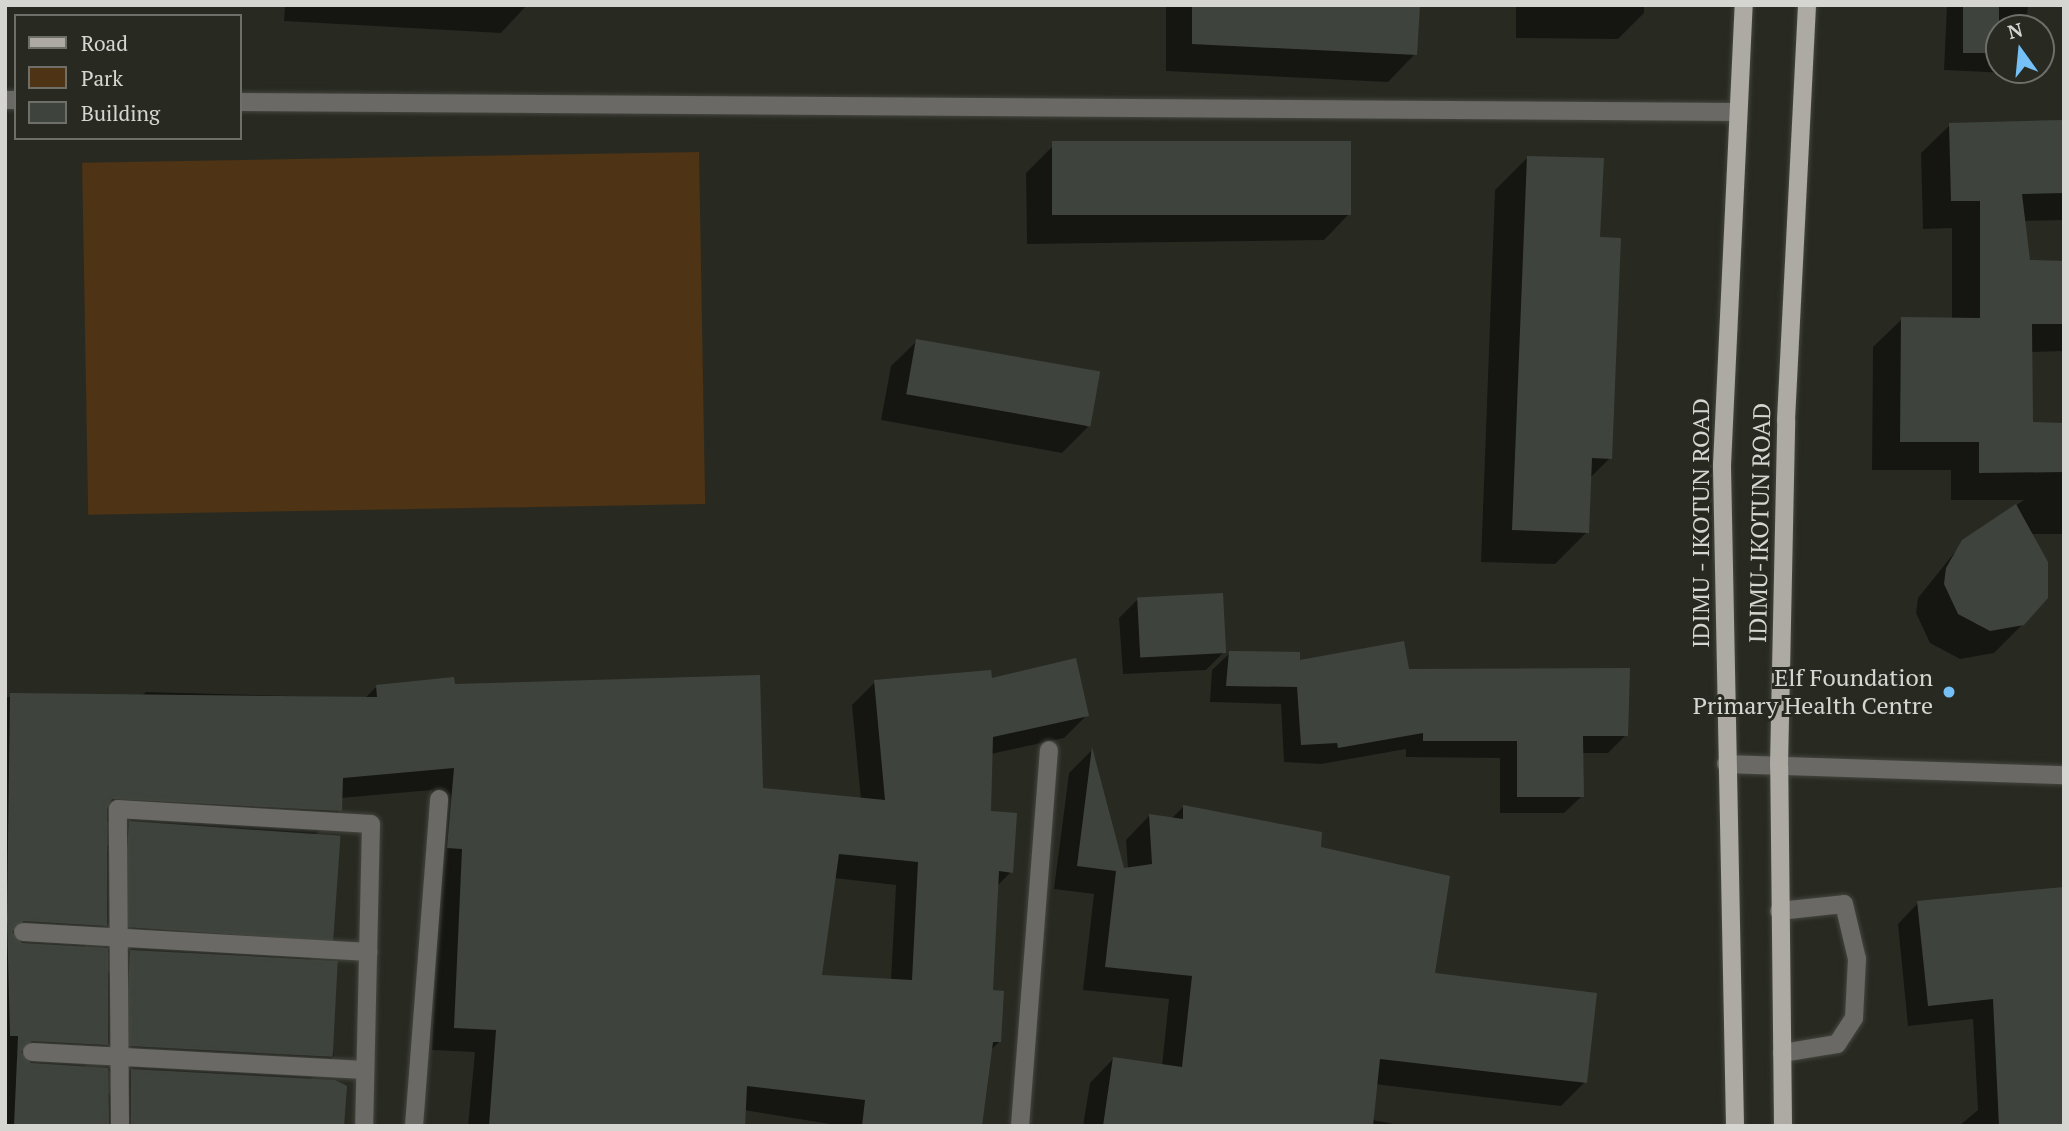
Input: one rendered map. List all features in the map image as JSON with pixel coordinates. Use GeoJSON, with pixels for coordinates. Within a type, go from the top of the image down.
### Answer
{"type":"FeatureCollection","features":[{"type":"Feature","properties":{"kind":"main road","name":"IDIMU - IKOTUN ROAD"},"geometry":{"type":"LineString","coordinates":[[1735,1126],[1722,465],[1736,112],[1744,5]]}},
{"type":"Feature","properties":{"kind":"main road","name":"IDIMU-IKOTUN ROAD"},"geometry":{"type":"LineString","coordinates":[[1783,1126],[1779,766],[1786,420],[1807,5]]}},
{"type":"Feature","properties":{"kind":"street"},"geometry":{"type":"LineString","coordinates":[[242,102],[1736,112]]}},
{"type":"Feature","properties":{"kind":"street"},"geometry":{"type":"LineString","coordinates":[[1020,1126],[1049,750]]}},
{"type":"Feature","properties":{"kind":"street"},"geometry":{"type":"LineString","coordinates":[[1726,764],[2064,775]]}},
{"type":"Feature","properties":{"kind":"street"},"geometry":{"type":"LineString","coordinates":[[414,1126],[439,799]]}},
{"type":"Feature","properties":{"kind":"street"},"geometry":{"type":"LineString","coordinates":[[120,1126],[118,809],[370,824],[364,1126]]}},
{"type":"Feature","properties":{"kind":"street"},"geometry":{"type":"LineString","coordinates":[[1779,911],[1844,904],[1857,959],[1854,1018],[1837,1044],[1782,1053]]}},
{"type":"Feature","properties":{"kind":"street"},"geometry":{"type":"LineString","coordinates":[[23,932],[119,940],[368,952]]}},
{"type":"Feature","properties":{"kind":"street"},"geometry":{"type":"LineString","coordinates":[[32,1052],[119,1059],[365,1070]]}},
{"type":"Feature","properties":{"kind":"green space"},"geometry":{"type":"Polygon","coordinates":[[[699,152],[705,504],[88,515],[82,163],[699,152]]]}},
{"type":"Feature","properties":{"kind":"building"},"geometry":{"type":"Polygon","coordinates":[[[1192,5],[1420,5],[1417,55],[1192,44],[1192,5]]]}},
{"type":"Feature","properties":{"kind":"building"},"geometry":{"type":"Polygon","coordinates":[[[1963,5],[1999,5],[1999,14],[1985,14],[1985,53],[1963,53],[1963,5]]]}},
{"type":"Feature","properties":{"kind":"building"},"geometry":{"type":"Polygon","coordinates":[[[2064,120],[2064,193],[2022,194],[2030,260],[2064,261],[2064,324],[2032,324],[2033,422],[2064,423],[2064,472],[1979,473],[1979,442],[1900,442],[1901,317],[1980,318],[1980,201],[1951,201],[1949,123],[2064,120]]]}},
{"type":"Feature","properties":{"kind":"building"},"geometry":{"type":"Polygon","coordinates":[[[1052,141],[1351,141],[1351,215],[1052,215],[1052,141]]]}},
{"type":"Feature","properties":{"kind":"building"},"geometry":{"type":"Polygon","coordinates":[[[1527,156],[1604,158],[1600,237],[1621,238],[1612,459],[1592,458],[1589,533],[1512,530],[1527,156]]]}},
{"type":"Feature","properties":{"kind":"building"},"geometry":{"type":"Polygon","coordinates":[[[916,339],[1100,371],[1090,427],[906,394],[916,339]]]}},
{"type":"Feature","properties":{"kind":"building"},"geometry":{"type":"Polygon","coordinates":[[[2016,504],[2048,562],[2048,598],[2024,625],[1990,631],[1958,614],[1944,584],[1946,568],[1962,540],[2016,504]]]}},
{"type":"Feature","properties":{"kind":"building"},"geometry":{"type":"Polygon","coordinates":[[[1223,593],[1226,653],[1140,657],[1137,598],[1223,593]]]}},
{"type":"Feature","properties":{"kind":"building"},"geometry":{"type":"Polygon","coordinates":[[[1404,641],[1409,669],[1630,668],[1628,736],[1583,736],[1584,797],[1517,797],[1517,741],[1423,741],[1423,733],[1338,748],[1337,743],[1301,745],[1297,687],[1226,686],[1229,651],[1300,652],[1300,660],[1404,641]]]}},
{"type":"Feature","properties":{"kind":"building"},"geometry":{"type":"Polygon","coordinates":[[[1076,658],[1089,716],[993,737],[991,811],[1017,813],[1013,873],[999,871],[993,990],[1004,991],[1001,1042],[993,1042],[982,1126],[862,1126],[865,1100],[747,1086],[745,1126],[489,1126],[496,1030],[454,1028],[462,849],[447,848],[454,768],[343,778],[342,811],[112,799],[107,809],[107,926],[24,921],[12,932],[22,943],[108,948],[108,1045],[32,1041],[21,1052],[31,1063],[108,1068],[109,1126],[14,1126],[18,1036],[10,1036],[7,920],[10,693],[377,697],[376,685],[454,677],[455,684],[760,675],[763,788],[885,800],[874,680],[991,670],[992,678],[1076,658]],[[839,854],[822,975],[912,980],[918,862],[839,854]]]}},
{"type":"Feature","properties":{"kind":"building"},"geometry":{"type":"Polygon","coordinates":[[[1092,747],[1124,868],[1152,864],[1149,814],[1183,819],[1183,805],[1322,832],[1321,847],[1450,876],[1435,973],[1597,993],[1587,1083],[1380,1059],[1373,1126],[1103,1126],[1113,1057],[1182,1067],[1192,976],[1105,967],[1116,871],[1077,866],[1092,747]]]}},
{"type":"Feature","properties":{"kind":"building"},"geometry":{"type":"Polygon","coordinates":[[[129,821],[340,836],[333,942],[122,927],[129,821]]]}},
{"type":"Feature","properties":{"kind":"building"},"geometry":{"type":"Polygon","coordinates":[[[2064,887],[2064,1126],[1999,1126],[1993,999],[1928,1006],[1917,901],[2064,887]]]}},
{"type":"Feature","properties":{"kind":"building"},"geometry":{"type":"Polygon","coordinates":[[[130,950],[338,961],[333,1057],[125,1046],[130,950]]]}},
{"type":"Feature","properties":{"kind":"building"},"geometry":{"type":"Polygon","coordinates":[[[131,1069],[335,1080],[347,1086],[344,1126],[131,1126],[131,1069]]]}},
{"type":"Feature","properties":{"kind":"place","name":"Elf Foundation Primary Health Centre"},"geometry":{"type":"Point","coordinates":[1949,692]}}]}
